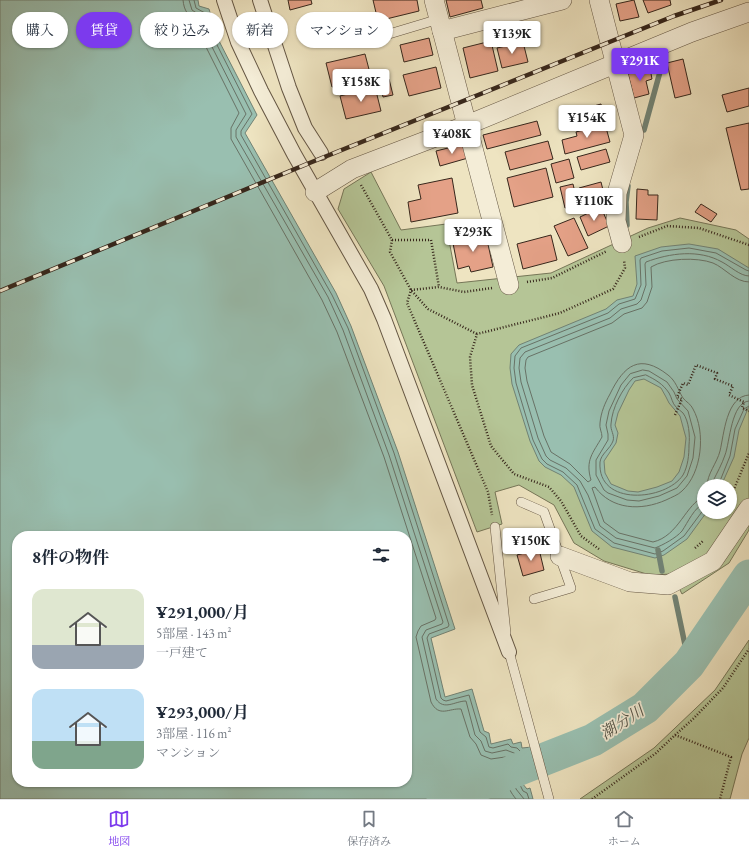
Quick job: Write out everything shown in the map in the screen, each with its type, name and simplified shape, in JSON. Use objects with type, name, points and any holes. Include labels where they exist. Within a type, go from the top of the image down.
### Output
[{"type":"street","points":[[224,0],[238,42],[261,91],[315,192],[371,289],[384,319],[509,652]]},
{"type":"street","points":[[260,0],[304,128],[321,153]]},
{"type":"street","points":[[434,0],[509,285]]},
{"type":"street","points":[[441,25],[562,0]]},
{"type":"street","points":[[599,0],[634,135],[617,193],[616,220],[622,244]]},
{"type":"street","points":[[315,192],[352,169],[467,125],[692,32],[749,12]]},
{"type":"street","points":[[560,556],[630,582],[668,585],[713,561],[748,511]]},
{"type":"lane","points":[[393,36],[441,25]]},
{"type":"lane","points":[[521,502],[544,512],[571,588],[534,599]]},
{"type":"lane","points":[[495,528],[509,652],[534,738],[549,799]]},
{"type":"path","points":[[352,169],[392,240],[390,252],[411,290],[428,309],[478,334],[560,313],[613,289],[625,268],[622,244]]},
{"type":"path","points":[[411,290],[439,286],[464,292],[552,278],[622,244],[667,226],[699,228],[749,245]]},
{"type":"path","points":[[392,240],[431,240],[439,286]]},
{"type":"path","points":[[411,290],[407,303],[488,492],[495,528]]},
{"type":"path","points":[[478,334],[470,357],[472,385],[492,446],[514,474],[549,487],[562,501],[581,536],[602,551]]},
{"type":"path","points":[[675,415],[682,399],[677,397],[683,383],[688,385],[696,365],[717,373],[715,379],[733,386],[729,395],[744,402],[742,408],[749,411]]},
{"type":"path","points":[[737,482],[749,453]]},
{"type":"path","points":[[694,549],[704,539]]},
{"type":"path","points":[[592,799],[656,753],[694,718],[723,688],[749,649]]},
{"type":"path","points":[[675,735],[731,757],[720,799]]},
{"type":"shaded area","points":[[371,172],[401,230],[446,224],[457,283],[551,273],[648,228],[680,218],[736,230],[749,239],[749,530],[729,563],[682,594],[672,574],[650,575],[604,561],[574,543],[554,505],[519,485],[495,492],[502,524],[477,532],[384,286],[338,209],[344,189]]},
{"type":"shaded area","points":[[749,640],[749,738],[742,754],[730,799],[580,799],[654,748],[715,690]]},
{"type":"water","points":[[0,0],[198,0],[199,6],[209,9],[210,12],[140,12],[140,48],[223,48],[257,115],[245,133],[336,293],[351,326],[398,452],[455,629],[431,638],[445,697],[472,689],[484,731],[489,733],[491,744],[511,739],[513,744],[521,742],[522,748],[532,747],[539,777],[522,783],[527,789],[530,788],[533,799],[0,799]]},
{"type":"water","points":[[689,244],[718,249],[749,268],[749,406],[739,430],[734,457],[724,479],[697,479],[697,519],[702,519],[687,539],[664,555],[655,558],[612,547],[592,531],[574,487],[561,475],[545,467],[539,461],[530,441],[512,384],[510,368],[511,354],[519,345],[606,309],[617,300],[633,296],[637,284],[635,256],[661,247]],"holes":[[[644,379],[661,388],[669,403],[680,416],[686,438],[684,457],[679,472],[672,481],[638,492],[628,491],[611,484],[605,473],[604,461],[616,443],[618,433],[615,425],[618,413],[635,381]]]},
{"type":"building","points":[[288,0],[311,0],[312,4],[290,10]]},
{"type":"building","points":[[373,0],[417,0],[419,11],[393,17],[393,12],[376,12]]},
{"type":"building","points":[[446,0],[481,0],[483,8],[450,17]]},
{"type":"building","points":[[634,0],[639,17],[620,21],[616,4]]},
{"type":"building","points":[[643,0],[670,0],[671,5],[648,13]]},
{"type":"building","points":[[429,38],[433,55],[404,62],[400,45]]},
{"type":"building","points":[[491,41],[498,71],[470,78],[463,48]]},
{"type":"building","points":[[523,42],[528,62],[502,68],[497,48]]},
{"type":"building","points":[[365,54],[371,77],[332,87],[326,63]]},
{"type":"building","points":[[683,59],[691,94],[675,98],[667,63]]},
{"type":"building","points":[[436,67],[441,88],[409,96],[403,75]]},
{"type":"building","points":[[650,68],[652,79],[646,81],[649,94],[634,98],[628,74]]},
{"type":"building","points":[[389,79],[393,95],[383,97],[379,81]]},
{"type":"building","points":[[375,87],[381,111],[346,119],[340,96]]},
{"type":"building","points":[[749,88],[749,106],[727,112],[722,95]]},
{"type":"building","points":[[601,104],[604,118],[572,127],[568,113]]},
{"type":"building","points":[[537,121],[541,135],[487,149],[483,135]]},
{"type":"building","points":[[749,123],[749,189],[741,190],[726,128]]},
{"type":"building","points":[[605,124],[610,142],[565,154],[562,140],[577,136],[576,132]]},
{"type":"building","points":[[548,141],[553,159],[510,170],[505,152]]},
{"type":"building","points":[[464,144],[468,158],[440,166],[436,151]]},
{"type":"building","points":[[606,149],[610,162],[581,170],[577,157]]},
{"type":"building","points":[[569,159],[574,178],[556,183],[551,164]]},
{"type":"building","points":[[546,168],[553,197],[514,207],[507,178]]},
{"type":"building","points":[[452,178],[458,213],[411,222],[408,202],[421,199],[418,185]]},
{"type":"building","points":[[601,182],[605,198],[583,203],[579,188]]},
{"type":"building","points":[[573,184],[578,205],[565,208],[560,187]]},
{"type":"building","points":[[637,189],[648,190],[648,195],[658,195],[657,220],[636,219]]},
{"type":"building","points":[[701,204],[717,214],[711,222],[695,212]]},
{"type":"building","points":[[601,207],[609,226],[588,236],[580,217]]},
{"type":"building","points":[[574,218],[588,248],[568,256],[554,226]]},
{"type":"building","points":[[486,235],[493,267],[471,272],[469,266],[458,269],[452,238],[463,236],[464,240]]},
{"type":"building","points":[[551,235],[557,260],[523,269],[517,244]]},
{"type":"building","points":[[539,549],[544,570],[523,576],[517,555]]},
{"type":"waterway","points":[[644,130],[663,61]]},
{"type":"waterway","points":[[627,225],[626,202],[628,186]]},
{"type":"waterway","points":[[658,550],[662,571]]},
{"type":"waterway","name":"潮分川","points":[[443,799],[593,740],[645,708],[689,664],[749,576]]},
{"type":"waterway","points":[[675,597],[689,664]]},
{"type":"railway","points":[[0,291],[307,164],[674,16],[721,0]]}]
